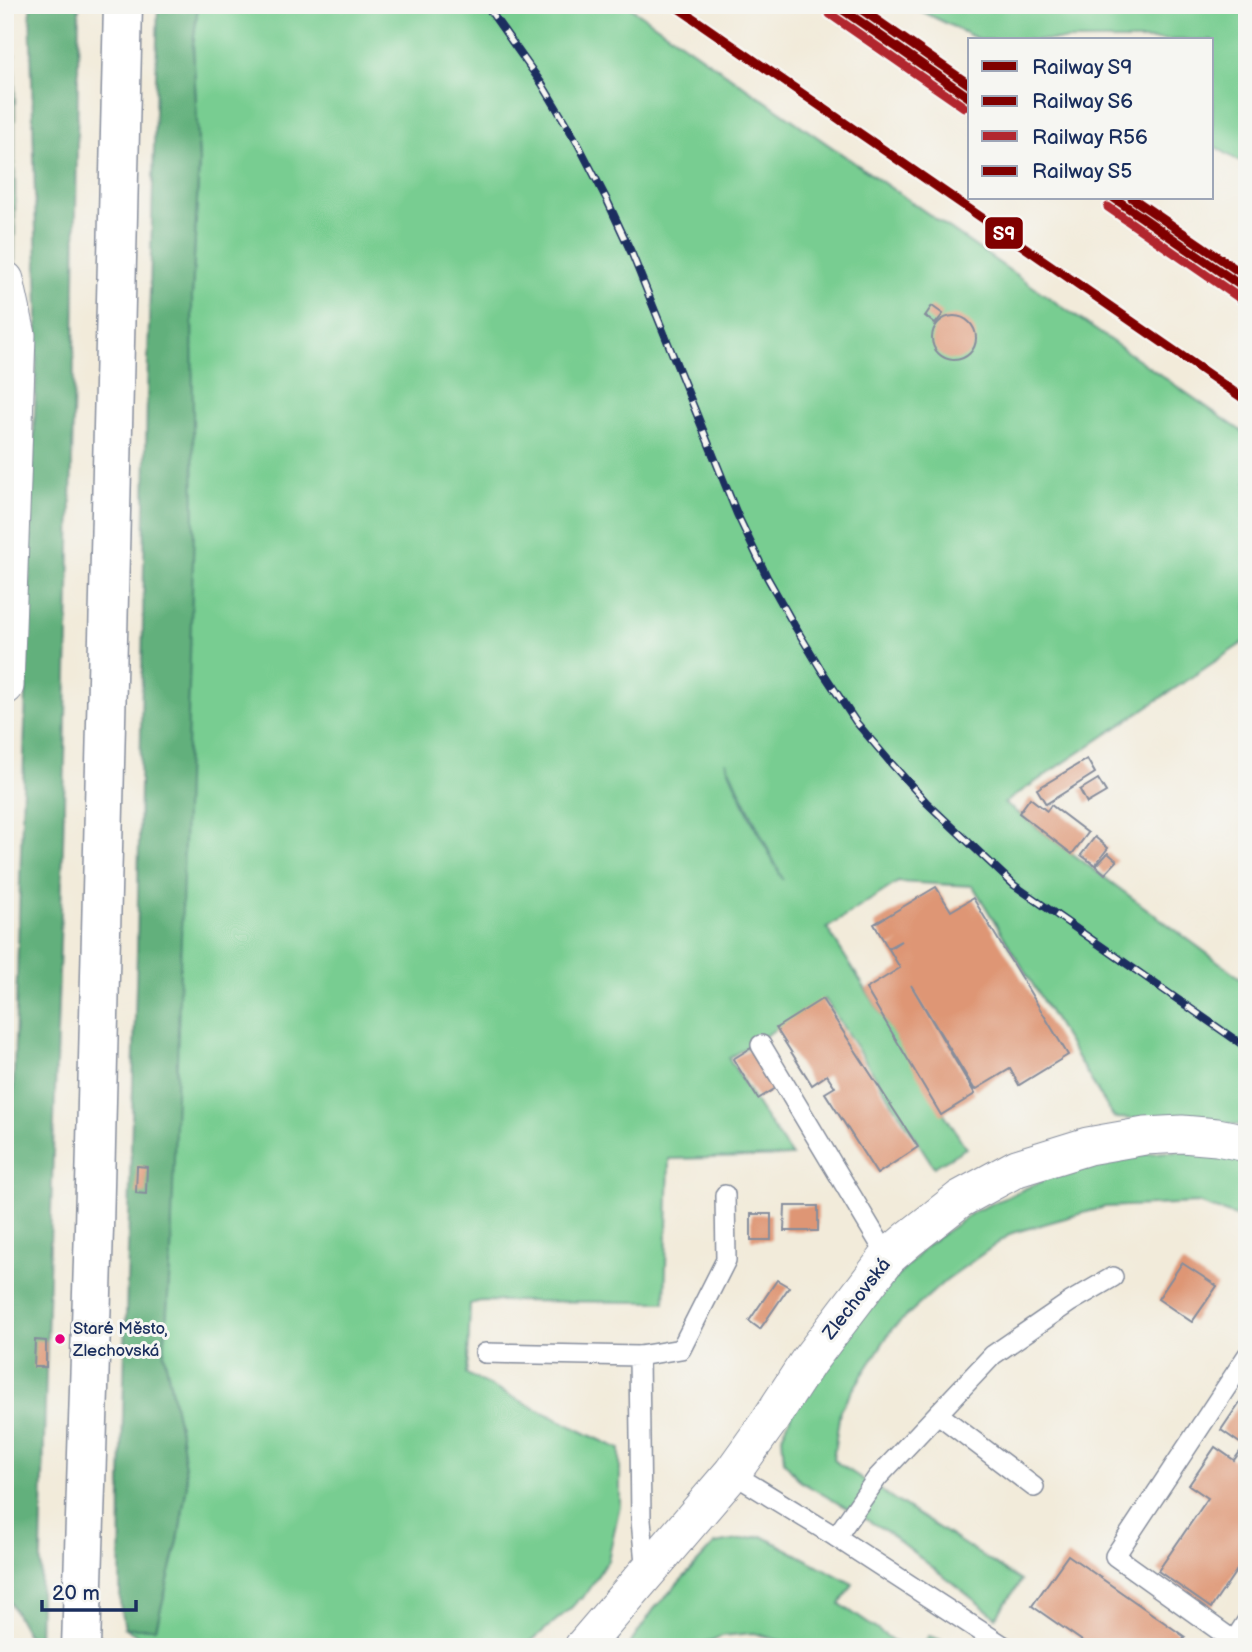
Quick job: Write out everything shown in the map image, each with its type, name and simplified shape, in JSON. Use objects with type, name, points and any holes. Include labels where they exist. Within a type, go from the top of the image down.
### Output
[{"type":"main road","points":[[81,1647],[94,1228],[123,5]]},
{"type":"street","points":[[5,280],[17,335],[5,686]]},
{"type":"street","name":"Zlechovská","points":[[583,1647],[732,1472],[808,1362],[888,1257],[960,1199],[1017,1168],[1088,1146],[1145,1136],[1182,1134],[1247,1143]]},
{"type":"lane","points":[[761,1045],[888,1257]]},
{"type":"lane","points":[[485,1353],[639,1356],[681,1349],[726,1261],[725,1195]]},
{"type":"lane","points":[[836,1537],[877,1478],[993,1355],[1070,1302],[1113,1277]]},
{"type":"lane","points":[[639,1356],[641,1520],[646,1575]]},
{"type":"lane","points":[[1247,1356],[1115,1556],[1232,1644],[1247,1621]]},
{"type":"lane","points":[[937,1414],[1034,1487]]},
{"type":"lane","points":[[732,1472],[1005,1647]]},
{"type":"green space","points":[[30,5],[79,5],[63,847],[39,1647],[34,1647],[5,1593],[5,1164],[13,1104],[38,310]]},
{"type":"green space","points":[[158,5],[198,5],[193,45],[199,162],[192,297],[194,529],[171,1252],[164,1354],[181,1438],[187,1484],[178,1541],[156,1628],[125,1628],[120,1605],[121,1481],[137,951],[147,395]]},
{"type":"green space","points":[[198,5],[627,5],[1247,435],[1247,640],[1004,803],[1247,983],[1247,1126],[1219,1122],[1114,1118],[973,886],[898,882],[827,928],[966,1148],[934,1167],[825,999],[729,1058],[792,1156],[669,1159],[665,1302],[481,1301],[470,1304],[466,1374],[620,1449],[620,1505],[608,1560],[582,1599],[524,1647],[157,1647],[125,1628],[156,1628],[178,1541],[187,1484],[181,1438],[164,1354],[171,1252],[192,297],[199,162],[193,45]],"holes":[[[725,761],[783,880],[750,817]]]},
{"type":"green space","points":[[909,5],[1236,5],[1247,14],[1247,166],[1214,146],[1214,38],[976,38]]},
{"type":"green space","points":[[5,55],[15,55],[15,272],[5,250]]},
{"type":"green space","points":[[1202,1152],[1247,1159],[1247,1220],[1198,1203],[1105,1207],[1012,1233],[946,1280],[892,1329],[840,1410],[833,1460],[1021,1581],[996,1617],[886,1531],[800,1481],[784,1461],[782,1436],[797,1402],[872,1303],[927,1245],[975,1211],[1069,1169],[1127,1156]]},
{"type":"green space","points":[[762,1536],[853,1584],[840,1604],[902,1647],[792,1647],[788,1643],[754,1633],[722,1636],[696,1647],[628,1647],[654,1609],[715,1544]]},
{"type":"green space","points":[[929,1636],[947,1642],[952,1647],[921,1647]]},
{"type":"building","points":[[932,306],[943,314],[935,324],[925,316]]},
{"type":"building","points":[[954,316],[969,323],[976,338],[969,353],[954,360],[939,353],[932,338],[939,323]]},
{"type":"building","points":[[1087,759],[1095,773],[1046,804],[1037,789]]},
{"type":"building","points":[[1098,779],[1106,792],[1087,803],[1080,790]]},
{"type":"building","points":[[1030,798],[1047,811],[1051,805],[1088,833],[1072,854],[1019,813]]},
{"type":"building","points":[[1095,837],[1108,848],[1095,865],[1081,855]]},
{"type":"building","points":[[1108,853],[1117,861],[1105,874],[1096,866]]},
{"type":"building","points":[[936,887],[951,911],[973,898],[1068,1055],[1019,1085],[1010,1069],[975,1090],[911,985],[975,1094],[941,1115],[866,989],[900,968],[889,949],[901,941],[888,948],[874,924]]},
{"type":"building","points":[[822,999],[918,1147],[877,1174],[825,1093],[835,1087],[827,1075],[812,1085],[776,1028]]},
{"type":"building","points":[[751,1048],[776,1088],[758,1099],[733,1059]]},
{"type":"building","points":[[137,1166],[147,1167],[146,1194],[136,1193]]},
{"type":"building","points":[[785,1206],[818,1206],[818,1231],[784,1231]]},
{"type":"building","points":[[751,1214],[771,1214],[771,1240],[751,1240]]},
{"type":"building","points":[[1182,1263],[1217,1286],[1192,1322],[1158,1299]]},
{"type":"building","points":[[777,1280],[789,1287],[760,1329],[749,1321]]},
{"type":"building","points":[[35,1340],[46,1341],[46,1367],[34,1367]]},
{"type":"building","points":[[1242,1399],[1247,1403],[1247,1555],[1211,1608],[1158,1571],[1208,1498],[1189,1485],[1215,1447],[1234,1460],[1244,1446],[1221,1430]]},
{"type":"building","points":[[1068,1555],[1185,1637],[1178,1647],[1091,1647],[1032,1606]]},
{"type":"railway","points":[[486,5],[542,84],[607,200],[632,254],[737,514],[767,577],[822,671],[856,722],[927,803],[1014,885],[1247,1048]]},
{"type":"rail line","name":"S9","points":[[674,5],[1247,401]]},
{"type":"rail line","name":"S6","points":[[836,5],[968,97]]},
{"type":"rail line","name":"S5","points":[[855,5],[968,84]]},
{"type":"rail line","name":"R56","points":[[830,14],[964,107]]},
{"type":"rail line","name":"S6","points":[[1117,200],[1247,290]]},
{"type":"rail line","name":"S5","points":[[1135,200],[1247,277]]},
{"type":"rail line","name":"R56","points":[[1108,207],[1241,299]]},
{"type":"place","name":"Staré Město, Zlechovská","points":[[60,1339]]}]
